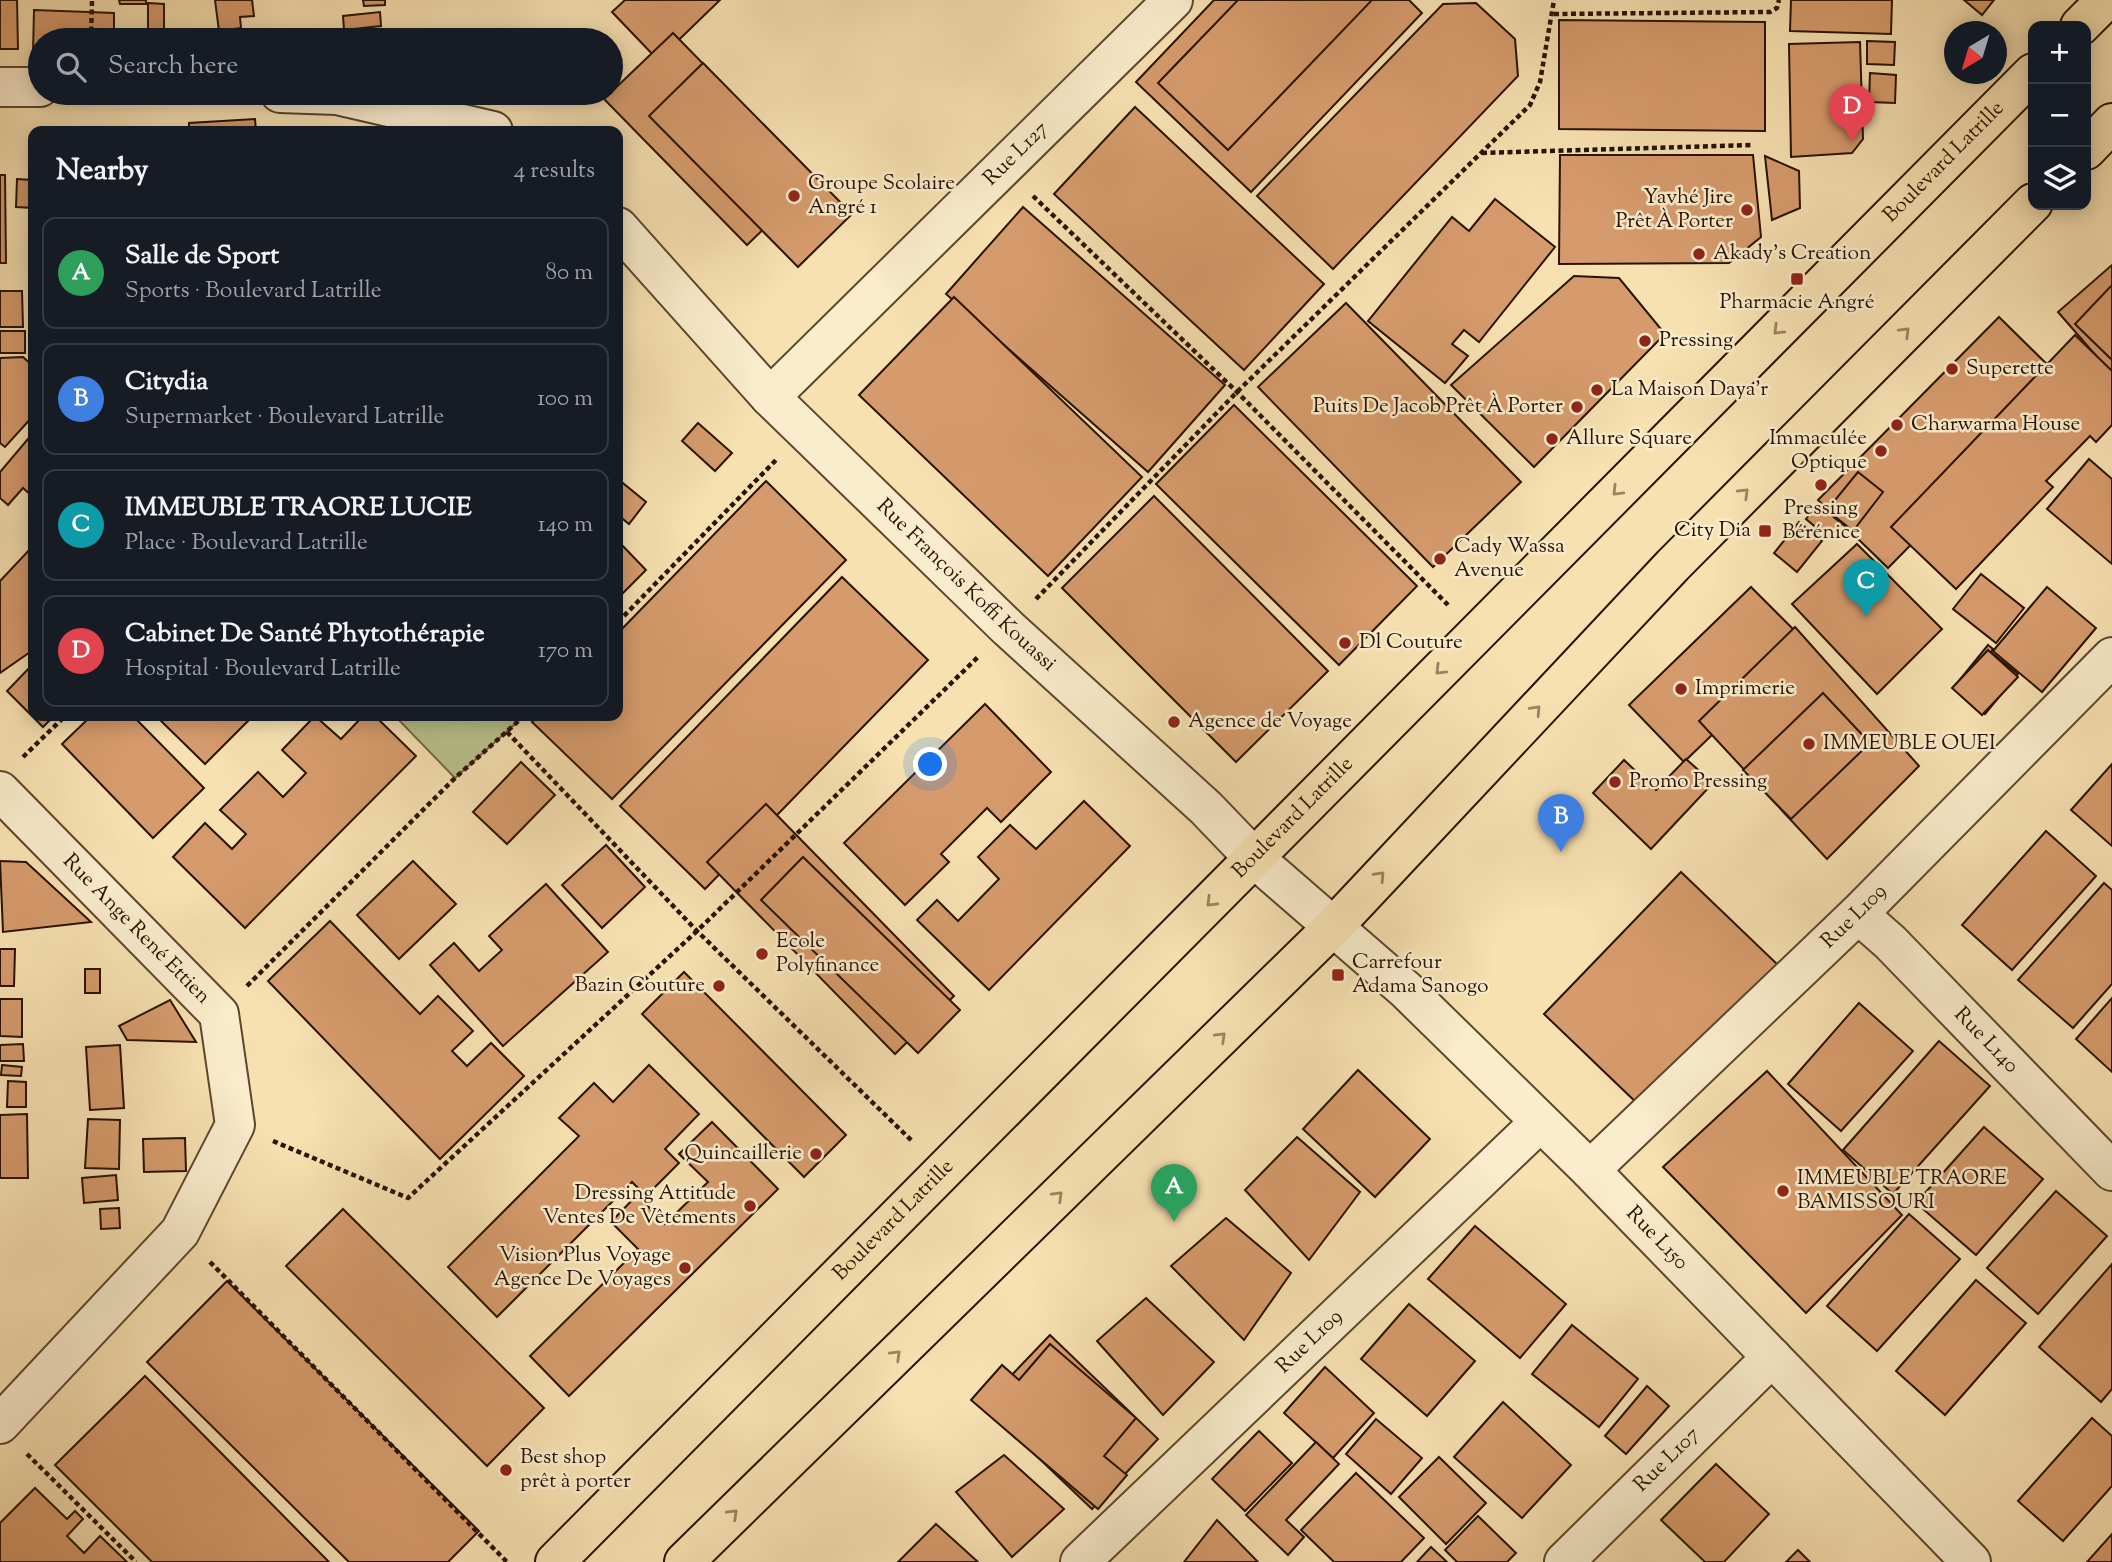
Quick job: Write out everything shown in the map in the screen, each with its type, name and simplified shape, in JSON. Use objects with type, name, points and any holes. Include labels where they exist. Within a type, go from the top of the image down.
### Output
[{"type":"main road","points":[[2085,21],[2106,0]]},
{"type":"main road","name":"Boulevard Latrille","points":[[555,1562],[2028,79]]},
{"type":"main road","points":[[2089,147],[2112,123]]},
{"type":"main road","points":[[684,1562],[1334,926],[1673,565],[2028,207]]},
{"type":"street","name":"Rue L127","points":[[770,397],[1172,0]]},
{"type":"street","points":[[0,87],[28,87]]},
{"type":"street","points":[[380,105],[471,126]]},
{"type":"street","name":"Rue François Koffi Kouassi","points":[[623,233],[770,397],[1008,628],[1206,808],[1254,859],[1334,926]]},
{"type":"street","name":"Rue L109","points":[[1590,1170],[1858,914],[2112,657]]},
{"type":"street","name":"Rue Ange René Ettien","points":[[9,776],[219,1014],[235,1125]]},
{"type":"street","name":"Rue L140","points":[[1858,914],[1890,942],[2112,1171]]},
{"type":"street","name":"Rue L150","points":[[1334,926],[1406,990],[1590,1170],[1971,1562]]},
{"type":"street","name":"Rue L109","points":[[1080,1562],[1539,1123]]},
{"type":"street","points":[[10,1435],[180,1232],[235,1125]]},
{"type":"street","name":"Rue L107","points":[[1564,1562],[1772,1357]]},
{"type":"path","points":[[91,28],[92,0]]},
{"type":"path","points":[[235,1125],[408,1198],[697,932],[1008,628],[1237,392],[1535,100],[1553,15],[1553,0]]},
{"type":"path","points":[[1553,15],[1770,12],[1777,8],[1779,0]]},
{"type":"path","points":[[1482,153],[1753,145]]},
{"type":"path","points":[[1003,167],[1237,392],[1476,633]]},
{"type":"path","points":[[623,617],[805,430]]},
{"type":"path","points":[[9,776],[60,721]]},
{"type":"path","points":[[219,1014],[455,778],[519,721]]},
{"type":"path","points":[[507,732],[697,932],[944,1173]]},
{"type":"path","points":[[180,1232],[507,1562]]},
{"type":"path","points":[[10,1435],[135,1562]]},
{"type":"green space","points":[[400,721],[518,721],[455,778]]},
{"type":"building","points":[[0,0],[17,0],[18,49],[0,49]]},
{"type":"building","points":[[119,0],[146,0],[146,4],[120,4]]},
{"type":"building","points":[[215,0],[252,0],[254,16],[240,17],[241,28],[219,28]]},
{"type":"building","points":[[363,0],[385,0],[385,5],[364,6]]},
{"type":"building","points":[[625,0],[720,0],[658,60],[612,12]]},
{"type":"building","points":[[1214,0],[1409,0],[1422,13],[1251,192],[1136,82]]},
{"type":"building","points":[[1238,0],[1372,0],[1228,150],[1158,83]]},
{"type":"building","points":[[1791,0],[1892,0],[1891,34],[1790,31]]},
{"type":"building","points":[[1964,0],[1994,0],[1982,15]]},
{"type":"building","points":[[148,3],[164,4],[164,28],[148,28]]},
{"type":"building","points":[[1476,3],[1515,39],[1518,76],[1333,269],[1257,196],[1443,4]]},
{"type":"building","points":[[34,10],[114,13],[114,28],[34,28]]},
{"type":"building","points":[[380,12],[381,26],[344,28],[343,16]]},
{"type":"building","points":[[1559,20],[1765,22],[1765,131],[1559,129]]},
{"type":"building","points":[[673,33],[816,179],[747,245],[610,105],[623,105],[623,81]]},
{"type":"building","points":[[1867,41],[1895,42],[1894,65],[1867,64]]},
{"type":"building","points":[[1860,42],[1863,139],[1852,153],[1791,157],[1789,44]]},
{"type":"building","points":[[703,63],[852,214],[798,267],[649,116]]},
{"type":"building","points":[[1870,73],[1896,75],[1895,103],[1869,102]]},
{"type":"building","points":[[1135,107],[1324,284],[1244,370],[1054,194]]},
{"type":"building","points":[[255,119],[256,126],[189,126],[189,123]]},
{"type":"building","points":[[1560,155],[1753,155],[1761,237],[1729,263],[1559,264]]},
{"type":"building","points":[[1765,156],[1799,171],[1800,208],[1772,220]]},
{"type":"building","points":[[0,175],[5,175],[6,263],[0,263]]},
{"type":"building","points":[[17,179],[28,180],[28,208],[16,207]]},
{"type":"building","points":[[1495,199],[1555,247],[1479,342],[1464,330],[1452,344],[1468,356],[1445,383],[1368,321],[1452,217],[1469,231]]},
{"type":"building","points":[[1023,207],[1225,385],[1148,472],[946,294]]},
{"type":"building","points":[[2112,265],[2112,374],[2058,312]]},
{"type":"building","points":[[1574,276],[1619,278],[1665,334],[1534,467],[1451,385]]},
{"type":"building","points":[[2112,285],[2112,360],[2075,324]]},
{"type":"building","points":[[0,291],[22,291],[23,327],[0,327]]},
{"type":"building","points":[[954,297],[1142,477],[1048,576],[859,395]]},
{"type":"building","points":[[1346,303],[1521,482],[1433,567],[1258,387]]},
{"type":"building","points":[[1999,317],[2068,385],[1888,568],[1818,500]]},
{"type":"building","points":[[0,331],[25,331],[25,353],[0,353]]},
{"type":"building","points":[[2075,335],[2112,371],[2112,425],[2096,442],[2090,436],[2046,481],[2053,487],[1956,589],[1891,527]]},
{"type":"building","points":[[23,357],[28,362],[28,422],[5,447],[0,443],[0,358]]},
{"type":"building","points":[[1234,405],[1417,586],[1339,665],[1156,484]]},
{"type":"building","points":[[698,423],[732,453],[715,471],[682,441]]},
{"type":"building","points":[[28,439],[28,492],[23,488],[8,505],[0,498],[0,472]]},
{"type":"building","points":[[2089,459],[2112,479],[2112,564],[2047,509]]},
{"type":"building","points":[[1858,472],[1883,492],[1853,531],[1827,510]]},
{"type":"building","points":[[766,481],[846,560],[612,799],[532,722],[623,721],[623,628]]},
{"type":"building","points":[[623,483],[646,502],[629,524],[623,519]]},
{"type":"building","points":[[1154,496],[1328,671],[1236,762],[1062,588]]},
{"type":"building","points":[[1818,504],[1842,524],[1830,539],[1806,519]]},
{"type":"building","points":[[1799,522],[1822,541],[1797,572],[1774,553]]},
{"type":"building","points":[[1857,544],[1942,629],[1877,694],[1792,604]]},
{"type":"building","points":[[623,546],[646,570],[623,593]]},
{"type":"building","points":[[28,551],[28,653],[0,673],[0,581]]},
{"type":"building","points":[[1981,574],[2024,608],[1996,643],[1953,609]]},
{"type":"building","points":[[842,577],[928,660],[705,889],[620,806]]},
{"type":"building","points":[[1751,587],[1807,643],[1684,762],[1629,705]]},
{"type":"building","points":[[2047,587],[2096,628],[2042,692],[1993,651]]},
{"type":"building","name":"IMMEUBLE OUEI","points":[[1795,627],[1919,766],[1827,859],[1699,721]]},
{"type":"building","points":[[1988,645],[1993,649],[1991,652],[2018,674],[1985,714],[1953,688]]},
{"type":"building","points":[[1988,650],[2018,677],[1982,715],[1952,688]]},
{"type":"building","points":[[28,669],[28,712],[7,691]]},
{"type":"building","points":[[1823,693],[1870,743],[1791,819],[1743,770]]},
{"type":"building","points":[[985,704],[1051,772],[1001,822],[987,808],[941,854],[949,862],[905,905],[844,843]]},
{"type":"building","points":[[37,721],[49,721],[43,727]]},
{"type":"building","points":[[86,721],[138,721],[204,788],[153,838],[62,744]]},
{"type":"building","points":[[161,721],[248,721],[205,764]]},
{"type":"building","points":[[310,721],[321,721],[341,739],[358,721],[380,721],[416,756],[245,928],[173,857],[205,823],[232,849],[246,834],[220,810],[258,772],[283,797],[306,773],[282,750]]},
{"type":"building","points":[[1686,759],[1713,783],[1651,849],[1593,793],[1624,760],[1656,790]]},
{"type":"building","points":[[521,762],[555,795],[507,844],[473,812]]},
{"type":"building","points":[[2112,764],[2112,846],[2071,810]]},
{"type":"building","points":[[1084,801],[1130,846],[989,990],[917,920],[937,900],[958,921],[999,879],[978,857],[1010,825],[1036,849]]},
{"type":"building","points":[[766,804],[954,996],[895,1054],[707,862]]},
{"type":"building","points":[[2046,831],[2096,876],[2012,970],[1962,925]]},
{"type":"building","points":[[606,845],[645,887],[602,928],[562,885]]},
{"type":"building","points":[[803,857],[960,1010],[918,1053],[761,900]]},
{"type":"building","points":[[0,861],[26,862],[91,922],[3,932]]},
{"type":"building","points":[[413,861],[456,904],[399,959],[357,915]]},
{"type":"building","points":[[1681,872],[1778,965],[1641,1107],[1544,1014]]},
{"type":"building","points":[[2104,883],[2112,890],[2112,984],[2073,1028],[2018,980]]},
{"type":"building","points":[[546,884],[608,952],[503,1046],[430,965],[454,943],[479,971],[502,950],[489,936]]},
{"type":"building","points":[[330,921],[420,1014],[438,996],[473,1031],[452,1051],[467,1066],[491,1043],[524,1076],[440,1159],[268,981]]},
{"type":"building","points":[[0,949],[15,949],[14,986],[0,986]]},
{"type":"building","points":[[85,969],[100,969],[100,993],[85,993]]},
{"type":"building","points":[[684,972],[846,1135],[804,1177],[642,1014]]},
{"type":"building","points":[[2112,998],[2112,1072],[2076,1039]]},
{"type":"building","points":[[0,999],[22,999],[22,1037],[0,1036]]},
{"type":"building","points":[[170,1000],[196,1042],[127,1040],[119,1026]]},
{"type":"building","points":[[1859,1003],[1913,1051],[1841,1131],[1788,1084]]},
{"type":"building","points":[[1939,1041],[1990,1086],[1893,1194],[1843,1150]]},
{"type":"building","points":[[23,1044],[24,1061],[0,1061],[0,1045]]},
{"type":"building","points":[[120,1045],[124,1108],[90,1110],[86,1047]]},
{"type":"building","points":[[2,1065],[22,1067],[21,1076],[1,1075]]},
{"type":"building","points":[[649,1065],[699,1114],[665,1149],[679,1163],[646,1196],[632,1182],[497,1317],[448,1267],[579,1136],[559,1118],[594,1083],[613,1102]]},
{"type":"building","points":[[1358,1070],[1430,1139],[1375,1197],[1303,1129]]},
{"type":"building","name":"IMMEUBLE TRAORE BAMISSOURI","points":[[1767,1071],[1902,1215],[1806,1313],[1663,1167]]},
{"type":"building","points":[[8,1081],[26,1082],[26,1107],[7,1107]]},
{"type":"building","points":[[27,1114],[28,1178],[0,1178],[0,1115]]},
{"type":"building","points":[[88,1119],[120,1120],[119,1169],[85,1168]]},
{"type":"building","points":[[712,1122],[778,1189],[569,1396],[530,1356],[638,1249],[611,1222],[637,1195],[665,1224],[708,1182],[679,1154]]},
{"type":"building","points":[[1984,1127],[2043,1179],[1976,1255],[1916,1203]]},
{"type":"building","points":[[1297,1137],[1360,1192],[1309,1260],[1245,1190]]},
{"type":"building","points":[[185,1138],[186,1171],[144,1172],[143,1139]]},
{"type":"building","points":[[116,1175],[118,1200],[84,1203],[82,1178]]},
{"type":"building","points":[[2056,1191],[2107,1236],[2038,1314],[1987,1268]]},
{"type":"building","points":[[119,1208],[120,1228],[101,1229],[100,1209]]},
{"type":"building","points":[[343,1209],[544,1408],[487,1466],[286,1266]]},
{"type":"building","points":[[1909,1214],[1960,1259],[1877,1351],[1827,1306]]},
{"type":"building","points":[[1226,1218],[1291,1273],[1244,1340],[1171,1266]]},
{"type":"building","points":[[1475,1226],[1566,1304],[1520,1358],[1428,1279]]},
{"type":"building","points":[[2112,1264],[2112,1389],[2101,1402],[2039,1347]]},
{"type":"building","points":[[1976,1280],[2026,1323],[1945,1415],[1896,1371]]},
{"type":"building","points":[[227,1281],[479,1531],[448,1562],[349,1562],[147,1362]]},
{"type":"building","points":[[1146,1298],[1214,1362],[1163,1415],[1097,1341]]},
{"type":"building","points":[[1409,1304],[1475,1361],[1427,1416],[1361,1359]]},
{"type":"building","points":[[1572,1325],[1638,1379],[1599,1427],[1532,1374]]},
{"type":"building","points":[[1050,1335],[1158,1439],[1092,1509],[983,1405]]},
{"type":"building","points":[[1050,1344],[1136,1418],[1104,1456],[1127,1475],[1098,1509],[971,1400],[1002,1365],[1019,1380]]},
{"type":"building","points":[[1325,1367],[1374,1413],[1333,1458],[1284,1413]]},
{"type":"building","points":[[145,1376],[329,1562],[152,1562],[55,1465]]},
{"type":"building","points":[[1647,1386],[1669,1406],[1626,1454],[1605,1436]]},
{"type":"building","points":[[1503,1402],[1571,1465],[1522,1518],[1454,1457]]},
{"type":"building","points":[[2092,1418],[2112,1436],[2112,1486],[2063,1541],[2018,1501]]},
{"type":"building","points":[[1376,1419],[1422,1458],[1391,1494],[1346,1454]]},
{"type":"building","points":[[1259,1431],[1292,1463],[1245,1511],[1212,1479]]},
{"type":"building","points":[[1316,1442],[1339,1464],[1286,1520],[1304,1537],[1288,1555],[1246,1515]]},
{"type":"building","points":[[1004,1455],[1064,1509],[1012,1557],[956,1492]]},
{"type":"building","points":[[1439,1457],[1486,1503],[1446,1544],[1399,1497]]},
{"type":"building","points":[[1716,1464],[1769,1514],[1724,1562],[1705,1562],[1661,1520]]},
{"type":"building","points":[[1356,1473],[1424,1538],[1401,1562],[1334,1562],[1301,1530]]},
{"type":"building","points":[[35,1488],[67,1519],[75,1511],[83,1519],[67,1536],[84,1553],[100,1536],[127,1562],[0,1562],[0,1523]]},
{"type":"building","points":[[1478,1516],[1516,1553],[1507,1562],[1457,1562],[1445,1550]]},
{"type":"building","points":[[1217,1520],[1258,1562],[1184,1562]]},
{"type":"building","points":[[936,1524],[978,1562],[898,1562]]},
{"type":"building","points":[[2112,1534],[2112,1562],[2087,1562]]},
{"type":"building","points":[[1431,1547],[1447,1562],[1417,1562]]},
{"type":"building","points":[[1798,1550],[1810,1562],[1786,1562]]},
{"type":"place","name":"Cabinet De Santé Phytothérapie","points":[[1852,142]]},
{"type":"place","name":"Groupe Scolaire Angré 1","points":[[794,196]]},
{"type":"place","name":"Yavhé Jire Prêt À Porter","points":[[1747,210]]},
{"type":"place","name":"Akady's Creation","points":[[1699,254]]},
{"type":"place","name":"Pharmacie Angré","points":[[1797,279]]},
{"type":"place","name":"Pressing","points":[[1645,341]]},
{"type":"place","name":"Superette","points":[[1952,369]]},
{"type":"place","name":"La Maison Daya'r","points":[[1597,390]]},
{"type":"place","name":"Puits De Jacob Prêt À Porter","points":[[1577,407]]},
{"type":"place","name":"Charwarma House","points":[[1897,425]]},
{"type":"place","name":"Allure Square","points":[[1552,439]]},
{"type":"place","name":"Immaculée Optique","points":[[1881,451]]},
{"type":"place","name":"Pressing Bérénice","points":[[1821,485]]},
{"type":"place","name":"City Dia","points":[[1765,531]]},
{"type":"place","name":"Cady Wassa Avenue","points":[[1440,559]]},
{"type":"place","name":"IMMEUBLE TRAORE LUCIE","points":[[1866,617]]},
{"type":"place","name":"Dl Couture","points":[[1345,643]]},
{"type":"place","name":"Imprimerie","points":[[1681,689]]},
{"type":"place","name":"Agence de Voyage","points":[[1174,722]]},
{"type":"place","name":"IMMEUBLE OUEI","points":[[1809,744]]},
{"type":"place","name":"Promo Pressing","points":[[1615,782]]},
{"type":"place","name":"Citydia","points":[[1561,852]]},
{"type":"place","name":"Ecole Polyfinance","points":[[762,954]]},
{"type":"place","name":"Carrefour Adama Sanogo","points":[[1338,975]]},
{"type":"place","name":"Bazin Couture","points":[[719,986]]},
{"type":"place","name":"Quincaillerie","points":[[816,1154]]},
{"type":"place","name":"IMMEUBLE TRAORE BAMISSOURI","points":[[1783,1191]]},
{"type":"place","name":"Dressing Attitude Ventes De Vêtements","points":[[750,1206]]},
{"type":"place","name":"Salle de Sport","points":[[1174,1222]]},
{"type":"place","name":"Vision Plus Voyage Agence De Voyages","points":[[685,1268]]},
{"type":"place","name":"Best shop prêt à porter","points":[[506,1470]]}]
